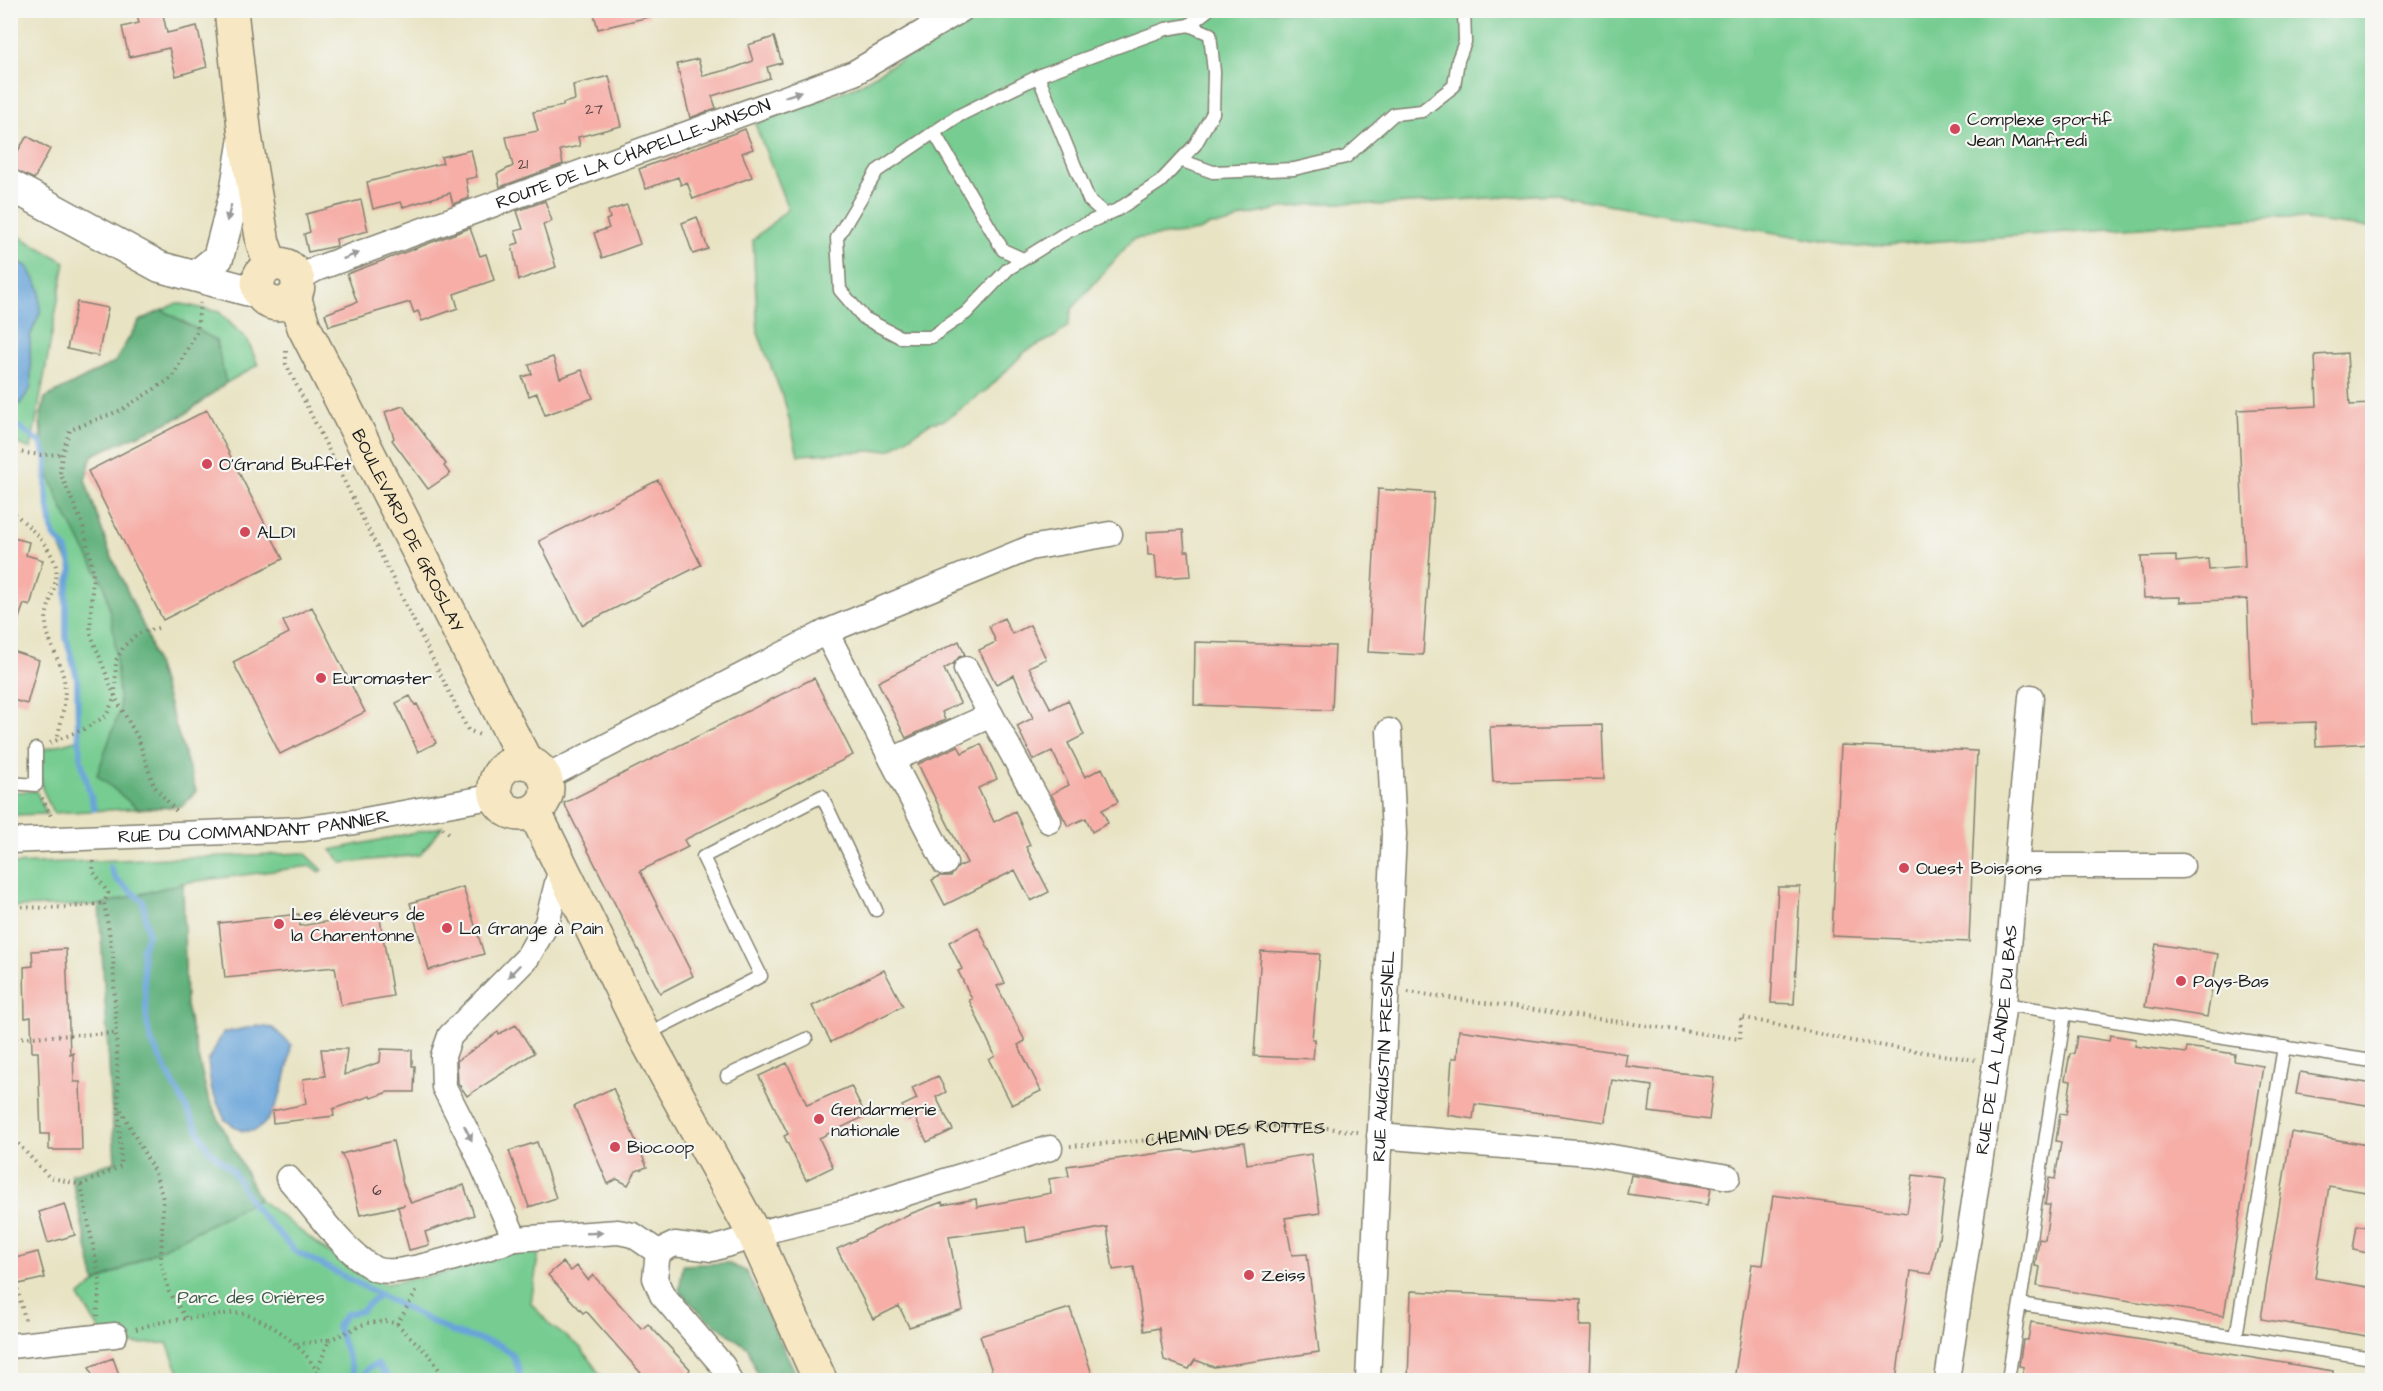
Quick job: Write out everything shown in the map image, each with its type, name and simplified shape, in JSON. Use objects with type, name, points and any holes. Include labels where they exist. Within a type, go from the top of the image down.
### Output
[{"type":"main road","name":"BOULEVARD DE GROSLAY","points":[[231,10],[245,135],[262,243],[280,288],[304,327],[518,776]]},
{"type":"main road","name":"BOULEVARD DE GROSLAY","points":[[280,288],[287,339],[490,740],[518,776]]},
{"type":"main road","points":[[518,776],[502,806],[513,813],[527,814],[534,811],[644,1035],[689,1117],[819,1378]]},
{"type":"street","name":"ROUTE DE LA CHAPELLE-JANSON","points":[[280,288],[338,261],[854,73],[961,10]]},
{"type":"street","name":"BOULEVARD DE GROSLAY","points":[[199,287],[218,258],[235,193],[245,135]]},
{"type":"street","points":[[10,185],[199,287],[280,288]]},
{"type":"street","name":"RUE DU COMMANDANT PANNIER","points":[[10,841],[302,829],[354,822],[518,776],[826,632],[1030,548],[1110,534]]},
{"type":"street","points":[[826,632],[945,862]]},
{"type":"street","points":[[966,669],[1048,821]]},
{"type":"street","name":"RUE DE LA LANDE DU BAS","points":[[1947,1380],[2004,1004],[2031,697]]},
{"type":"street","points":[[892,760],[991,715]]},
{"type":"street","name":"RUE AUGUSTIN FRESNEL","points":[[1368,1380],[1394,834],[1389,731]]},
{"type":"street","points":[[2016,866],[2182,866]]},
{"type":"street","points":[[514,1239],[473,1144],[444,1087],[443,1056],[450,1036],[527,958],[547,923],[561,867]]},
{"type":"street","points":[[1379,1136],[1589,1153],[1728,1177]]},
{"type":"street","points":[[658,1252],[675,1244],[712,1249],[747,1237],[853,1210],[1050,1148]]},
{"type":"street","points":[[288,1178],[351,1251],[375,1269],[393,1271],[430,1264],[514,1239],[618,1232],[633,1235],[658,1252]]},
{"type":"street","points":[[658,1252],[656,1278],[662,1295],[723,1366],[729,1380]]},
{"type":"street","points":[[20,1345],[105,1336]]},
{"type":"lane","points":[[1190,25],[1210,34],[1214,72],[1213,113],[1195,145],[1160,182],[1106,215],[1067,232],[1008,268],[966,313],[930,338],[900,338],[864,318],[840,290],[837,238],[877,171],[958,116],[1038,76],[1166,29],[1190,25],[1208,10]]},
{"type":"lane","points":[[1180,160],[1213,172],[1294,169],[1346,157],[1394,114],[1422,111],[1454,86],[1458,60],[1465,42],[1464,10]]},
{"type":"lane","points":[[1038,76],[1089,200],[1106,215]]},
{"type":"lane","points":[[934,132],[1003,250],[1023,259]]},
{"type":"lane","points":[[10,783],[36,785],[36,749]]},
{"type":"lane","points":[[644,1035],[761,976],[703,857],[822,796],[876,910]]},
{"type":"lane","points":[[2004,1004],[2373,1061]]},
{"type":"lane","points":[[2008,1380],[2065,1013]]},
{"type":"lane","points":[[727,1076],[806,1039]]},
{"type":"lane","points":[[2236,1337],[2284,1047]]},
{"type":"lane","points":[[2020,1304],[2373,1358]]},
{"type":"path","points":[[177,812],[154,786],[138,738],[115,697],[90,632],[93,571],[83,525],[60,473],[62,454],[70,430],[121,410],[172,378],[197,331],[199,287]]},
{"type":"path","points":[[287,339],[286,364],[468,730],[490,740]]},
{"type":"path","points":[[10,451],[41,455],[62,454]]},
{"type":"path","points":[[10,510],[47,549],[56,565],[54,588],[48,603],[46,623],[64,680],[64,705],[57,740]]},
{"type":"path","points":[[67,735],[86,728],[106,716],[115,697],[116,660],[124,645],[139,633],[158,628]]},
{"type":"path","points":[[36,785],[52,818]]},
{"type":"path","points":[[165,813],[189,812]]},
{"type":"path","points":[[42,819],[62,818]]},
{"type":"path","points":[[10,1135],[49,1176],[81,1185],[121,1166],[113,954],[104,903],[108,893],[93,871],[94,857]]},
{"type":"path","points":[[10,906],[80,907],[104,903]]},
{"type":"path","points":[[1386,989],[1740,1039],[1742,1017],[1852,1041],[1995,1063]]},
{"type":"path","points":[[10,1038],[117,1033]]},
{"type":"path","points":[[120,1108],[156,1175],[163,1199],[161,1262],[170,1292],[186,1318]]},
{"type":"path","name":"CHEMIN DES ROTTES","points":[[1050,1148],[1140,1141],[1260,1126],[1327,1128],[1379,1136]]},
{"type":"path","points":[[81,1185],[100,1281],[105,1336],[160,1321],[240,1313],[270,1325],[296,1344],[317,1371],[320,1380]]},
{"type":"path","points":[[10,1260],[20,1345]]},
{"type":"path","points":[[397,1324],[416,1292]]},
{"type":"path","points":[[296,1344],[329,1340],[367,1323],[387,1321],[397,1324],[430,1356],[446,1380]]},
{"type":"path","points":[[317,1371],[329,1340]]},
{"type":"green space","points":[[980,11],[2372,11],[2372,228],[2282,217],[1857,247],[1549,194],[1379,205],[1324,203],[1283,208],[1243,217],[1227,224],[1210,225],[1199,231],[1133,239],[1072,309],[1068,326],[1056,336],[1026,351],[988,389],[945,420],[930,423],[890,450],[798,455],[785,403],[758,333],[753,240],[788,209],[755,124],[857,86]]},
{"type":"green space","points":[[10,231],[65,262],[31,449],[11,441]]},
{"type":"green space","points":[[177,303],[219,312],[248,341],[258,365],[226,383],[184,415],[92,455],[85,480],[109,551],[146,632],[196,791],[182,806],[53,813],[42,788],[38,751],[79,739],[77,678],[66,637],[65,619],[66,593],[72,569],[53,534],[46,491],[47,459],[41,443],[40,419],[45,398],[115,362],[139,321]]},
{"type":"green space","points":[[162,310],[216,340],[226,383],[184,415],[92,455],[85,480],[109,551],[146,632],[196,791],[182,806],[138,809],[97,775],[120,709],[114,633],[105,587],[63,510],[50,478],[40,419],[45,398],[115,362],[139,321]]},
{"type":"green space","points":[[36,791],[47,814],[11,815],[11,792]]},
{"type":"green space","points":[[442,827],[420,855],[342,863],[331,850]]},
{"type":"green space","points":[[305,853],[323,870],[319,872],[311,866],[183,883],[99,905],[11,907],[10,864]]},
{"type":"green space","points":[[183,883],[186,1006],[208,1098],[259,1199],[95,1283],[71,1174],[115,1162],[99,905]]},
{"type":"green space","name":"Parc des Orières","points":[[259,1199],[328,1252],[385,1284],[441,1274],[540,1244],[531,1303],[550,1325],[580,1347],[604,1380],[182,1380],[167,1343],[109,1345],[79,1297],[95,1283]]},
{"type":"green space","points":[[727,1263],[746,1271],[799,1380],[759,1380],[748,1348],[705,1317],[679,1291],[683,1265]]},
{"type":"water","points":[[11,257],[28,267],[40,289],[40,313],[30,336],[31,388],[19,405],[11,408]]},
{"type":"water","points":[[256,1026],[273,1028],[291,1045],[290,1054],[277,1104],[271,1115],[256,1130],[242,1131],[225,1120],[211,1088],[208,1061],[223,1033]]},
{"type":"building","points":[[136,10],[162,10],[167,33],[197,26],[207,67],[176,76],[169,48],[129,57],[122,27],[139,23]]},
{"type":"building","points":[[593,10],[649,10],[649,17],[598,29]]},
{"type":"building","points":[[774,37],[782,63],[767,67],[770,78],[712,96],[716,108],[690,118],[677,64],[698,59],[703,76],[734,68],[753,61],[748,45]]},
{"type":"building","points":[[609,76],[621,126],[578,137],[580,146],[560,150],[563,164],[500,187],[497,174],[513,166],[506,137],[538,131],[533,112],[563,106],[563,103],[575,100],[573,85]]},
{"type":"building","points":[[745,129],[753,149],[742,153],[752,177],[693,199],[687,182],[681,185],[678,177],[646,189],[639,169]]},
{"type":"building","points":[[27,136],[50,149],[34,179],[10,168],[10,164]]},
{"type":"building","points":[[471,150],[477,177],[466,179],[469,198],[453,204],[450,193],[403,207],[401,202],[373,209],[367,182],[443,163],[441,157]]},
{"type":"building","points":[[361,200],[368,231],[336,239],[337,246],[308,252],[304,234],[310,232],[306,214]]},
{"type":"building","points":[[545,201],[552,221],[543,225],[556,267],[519,280],[512,245],[519,243],[515,231],[523,229],[517,211]]},
{"type":"building","points":[[627,205],[640,244],[602,258],[594,233],[609,228],[606,220],[610,218],[608,211]]},
{"type":"building","points":[[697,217],[708,249],[693,254],[682,223]]},
{"type":"building","points":[[470,228],[480,256],[486,254],[494,280],[454,294],[458,308],[422,321],[418,311],[414,313],[410,302],[329,326],[325,314],[357,302],[347,274]]},
{"type":"building","points":[[77,302],[108,308],[98,356],[67,349]]},
{"type":"building","points":[[2347,353],[2350,405],[2373,404],[2373,743],[2316,746],[2315,722],[2252,724],[2247,599],[2180,602],[2180,597],[2144,598],[2141,557],[2176,556],[2176,562],[2208,559],[2209,570],[2245,567],[2238,410],[2317,406],[2315,355]]},
{"type":"building","points":[[553,357],[560,378],[582,370],[593,398],[545,415],[537,393],[529,396],[522,377],[532,374],[529,365]]},
{"type":"building","points":[[403,406],[446,464],[444,466],[450,474],[428,489],[392,440],[394,438],[385,412]]},
{"type":"building","points":[[207,410],[283,559],[163,620],[88,471]]},
{"type":"building","points":[[658,480],[701,565],[582,625],[539,541]]},
{"type":"building","points":[[1378,489],[1434,493],[1423,655],[1368,652]]},
{"type":"building","points":[[1183,530],[1185,551],[1189,551],[1191,576],[1157,578],[1155,555],[1148,555],[1147,532]]},
{"type":"building","points":[[10,537],[29,542],[26,555],[43,560],[30,606],[24,604],[12,637]]},
{"type":"building","points":[[312,607],[365,712],[280,754],[233,662],[289,633],[283,621]]},
{"type":"building","points":[[1004,618],[1012,634],[1030,625],[1046,659],[1029,667],[1051,709],[1068,700],[1084,735],[1068,743],[1085,777],[1102,768],[1118,802],[1102,810],[1108,823],[1092,832],[1086,818],[1068,826],[1051,794],[1069,785],[1052,751],[1033,760],[1017,726],[1033,718],[1014,675],[996,684],[979,650],[996,642],[989,626]]},
{"type":"building","points":[[959,641],[965,655],[944,669],[960,703],[942,712],[945,720],[906,738],[878,682]]},
{"type":"building","points":[[1195,642],[1335,646],[1332,710],[1194,705]]},
{"type":"building","points":[[10,650],[39,660],[27,704],[10,699]]},
{"type":"building","points":[[814,678],[853,755],[684,840],[688,847],[640,871],[693,976],[660,993],[564,803]]},
{"type":"building","points":[[410,696],[415,705],[417,704],[436,743],[418,752],[396,703]]},
{"type":"building","points":[[1602,725],[1604,779],[1493,782],[1490,727]]},
{"type":"building","points":[[981,744],[997,779],[978,788],[994,822],[1015,811],[1030,845],[1026,847],[1049,892],[1031,901],[1015,870],[945,905],[932,880],[940,876],[951,876],[958,867],[967,863],[918,764],[958,746],[962,753]]},
{"type":"building","name":"Ouest Boissons","points":[[1841,745],[1977,751],[1969,942],[1832,936]]},
{"type":"building","name":"La Grange à Pain","points":[[463,887],[484,954],[429,970],[410,903]]},
{"type":"building","points":[[1778,887],[1800,887],[1794,1004],[1771,1003]]},
{"type":"building","points":[[379,913],[393,996],[341,1005],[335,967],[225,978],[219,923],[299,914],[300,926]]},
{"type":"building","points":[[978,927],[1005,983],[997,986],[1025,1041],[1018,1045],[1041,1091],[1012,1105],[989,1060],[995,1056],[969,1000],[972,999],[958,971],[962,969],[949,942]]},
{"type":"building","name":"Pays-Bas","points":[[2156,944],[2218,954],[2207,1017],[2145,1007]]},
{"type":"building","points":[[66,949],[70,1054],[73,1053],[74,1082],[80,1082],[82,1150],[49,1150],[49,1134],[41,1134],[38,1052],[32,1052],[31,1017],[25,1018],[24,967],[33,966],[32,951]]},
{"type":"building","points":[[1261,951],[1320,954],[1312,1039],[1315,1039],[1313,1059],[1254,1056]]},
{"type":"building","points":[[884,970],[903,1006],[831,1042],[812,1006]]},
{"type":"building","points":[[516,1025],[534,1053],[467,1096],[458,1083],[457,1061],[498,1032],[499,1034]]},
{"type":"building","points":[[1459,1030],[1627,1054],[1625,1066],[1714,1077],[1709,1120],[1649,1112],[1652,1086],[1612,1080],[1605,1122],[1475,1104],[1473,1119],[1448,1115],[1452,1058],[1457,1058]]},
{"type":"building","points":[[2110,1035],[2136,1039],[2135,1046],[2186,1053],[2187,1047],[2235,1054],[2234,1061],[2263,1066],[2224,1316],[2037,1286],[2040,1267],[2035,1266],[2039,1239],[2045,1240],[2050,1205],[2045,1205],[2049,1178],[2055,1179],[2061,1142],[2056,1141],[2060,1114],[2066,1115],[2071,1081],[2065,1080],[2070,1054],[2074,1054],[2077,1036],[2109,1041]]},
{"type":"building","points":[[321,1049],[347,1049],[344,1075],[380,1062],[381,1049],[412,1050],[412,1066],[415,1066],[414,1092],[388,1092],[371,1098],[370,1096],[333,1109],[334,1116],[273,1123],[272,1111],[306,1104],[303,1079],[325,1076]]},
{"type":"building","name":"Gendarmerie nationale","points":[[787,1063],[807,1105],[851,1086],[866,1116],[819,1138],[833,1167],[806,1180],[784,1136],[788,1134],[759,1076]]},
{"type":"building","points":[[2300,1072],[2373,1084],[2373,1106],[2296,1094]]},
{"type":"building","points":[[938,1076],[946,1092],[936,1097],[953,1130],[927,1142],[915,1117],[909,1120],[902,1106],[917,1099],[912,1088]]},
{"type":"building","name":"Biocoop","points":[[613,1088],[647,1167],[636,1171],[628,1185],[617,1179],[608,1184],[574,1106]]},
{"type":"building","points":[[2291,1132],[2373,1146],[2373,1193],[2329,1186],[2315,1278],[2373,1288],[2373,1337],[2261,1319]]},
{"type":"building","points":[[393,1141],[403,1184],[411,1203],[464,1185],[474,1215],[425,1232],[429,1245],[409,1250],[398,1207],[405,1205],[360,1215],[346,1162],[341,1154]]},
{"type":"building","points":[[537,1142],[556,1198],[529,1207],[509,1151]]},
{"type":"building","points":[[1244,1142],[1247,1164],[1311,1154],[1320,1213],[1285,1218],[1292,1255],[1307,1254],[1319,1352],[1214,1367],[1195,1360],[1189,1369],[1164,1360],[1159,1328],[1144,1331],[1134,1267],[1113,1270],[1107,1227],[1027,1242],[1025,1227],[949,1237],[963,1310],[909,1327],[899,1306],[873,1319],[837,1249],[907,1215],[942,1202],[943,1205],[976,1199],[977,1207],[1051,1193],[1049,1179],[1069,1176],[1067,1166],[1181,1150],[1194,1151]]},
{"type":"building","points":[[1631,1175],[1711,1188],[1708,1205],[1627,1194]]},
{"type":"building","points":[[1913,1175],[1946,1179],[1939,1238],[1931,1274],[1911,1271],[1896,1380],[1734,1380],[1752,1264],[1763,1265],[1773,1195],[1907,1213]]},
{"type":"building","points":[[65,1204],[75,1235],[48,1243],[39,1212]]},
{"type":"building","points":[[2357,1225],[2373,1228],[2373,1254],[2353,1250]]},
{"type":"building","points":[[38,1252],[45,1278],[19,1284],[12,1259]]},
{"type":"building","points":[[563,1262],[571,1271],[577,1266],[588,1280],[593,1275],[642,1329],[648,1324],[690,1369],[689,1371],[697,1380],[647,1380],[586,1311],[583,1313],[548,1275]]},
{"type":"building","points":[[1411,1291],[1581,1299],[1580,1326],[1592,1326],[1590,1380],[1408,1380]]},
{"type":"building","points":[[1070,1308],[1094,1380],[995,1380],[980,1336]]},
{"type":"building","points":[[2031,1322],[2333,1371],[2333,1380],[2022,1380],[2024,1367],[2019,1366],[2023,1340],[2028,1340]]},
{"type":"building","points":[[113,1358],[121,1380],[94,1380],[89,1367]]},
{"type":"waterway","points":[[10,421],[41,443],[47,459],[46,491],[53,534],[67,551],[72,569],[66,593],[66,637],[77,678],[81,760],[94,809]]},
{"type":"waterway","points":[[110,867],[116,879],[143,901],[148,934],[142,949],[147,1024],[152,1043],[208,1149],[232,1170],[254,1207],[295,1251],[452,1332],[499,1345],[512,1354],[519,1370],[519,1380]]},
{"type":"waterway","points":[[380,1294],[361,1311],[346,1314],[337,1326],[355,1377],[362,1379],[368,1368],[377,1364],[390,1380]]},
{"type":"place","name":"Complexe sportif Jean Manfredi","points":[[1955,129]]},
{"type":"place","name":"O'Grand Buffet","points":[[207,464]]},
{"type":"place","name":"ALDI","points":[[245,532]]},
{"type":"place","name":"Euromaster","points":[[321,678]]},
{"type":"place","name":"Ouest Boissons","points":[[1904,868]]},
{"type":"place","name":"Les éléveurs de la Charentonne","points":[[279,924]]},
{"type":"place","name":"La Grange à Pain","points":[[447,928]]},
{"type":"place","name":"Pays-Bas","points":[[2181,981]]},
{"type":"place","name":"Gendarmerie nationale","points":[[819,1119]]},
{"type":"place","name":"Biocoop","points":[[615,1147]]},
{"type":"place","name":"Zeiss","points":[[1249,1275]]}]
